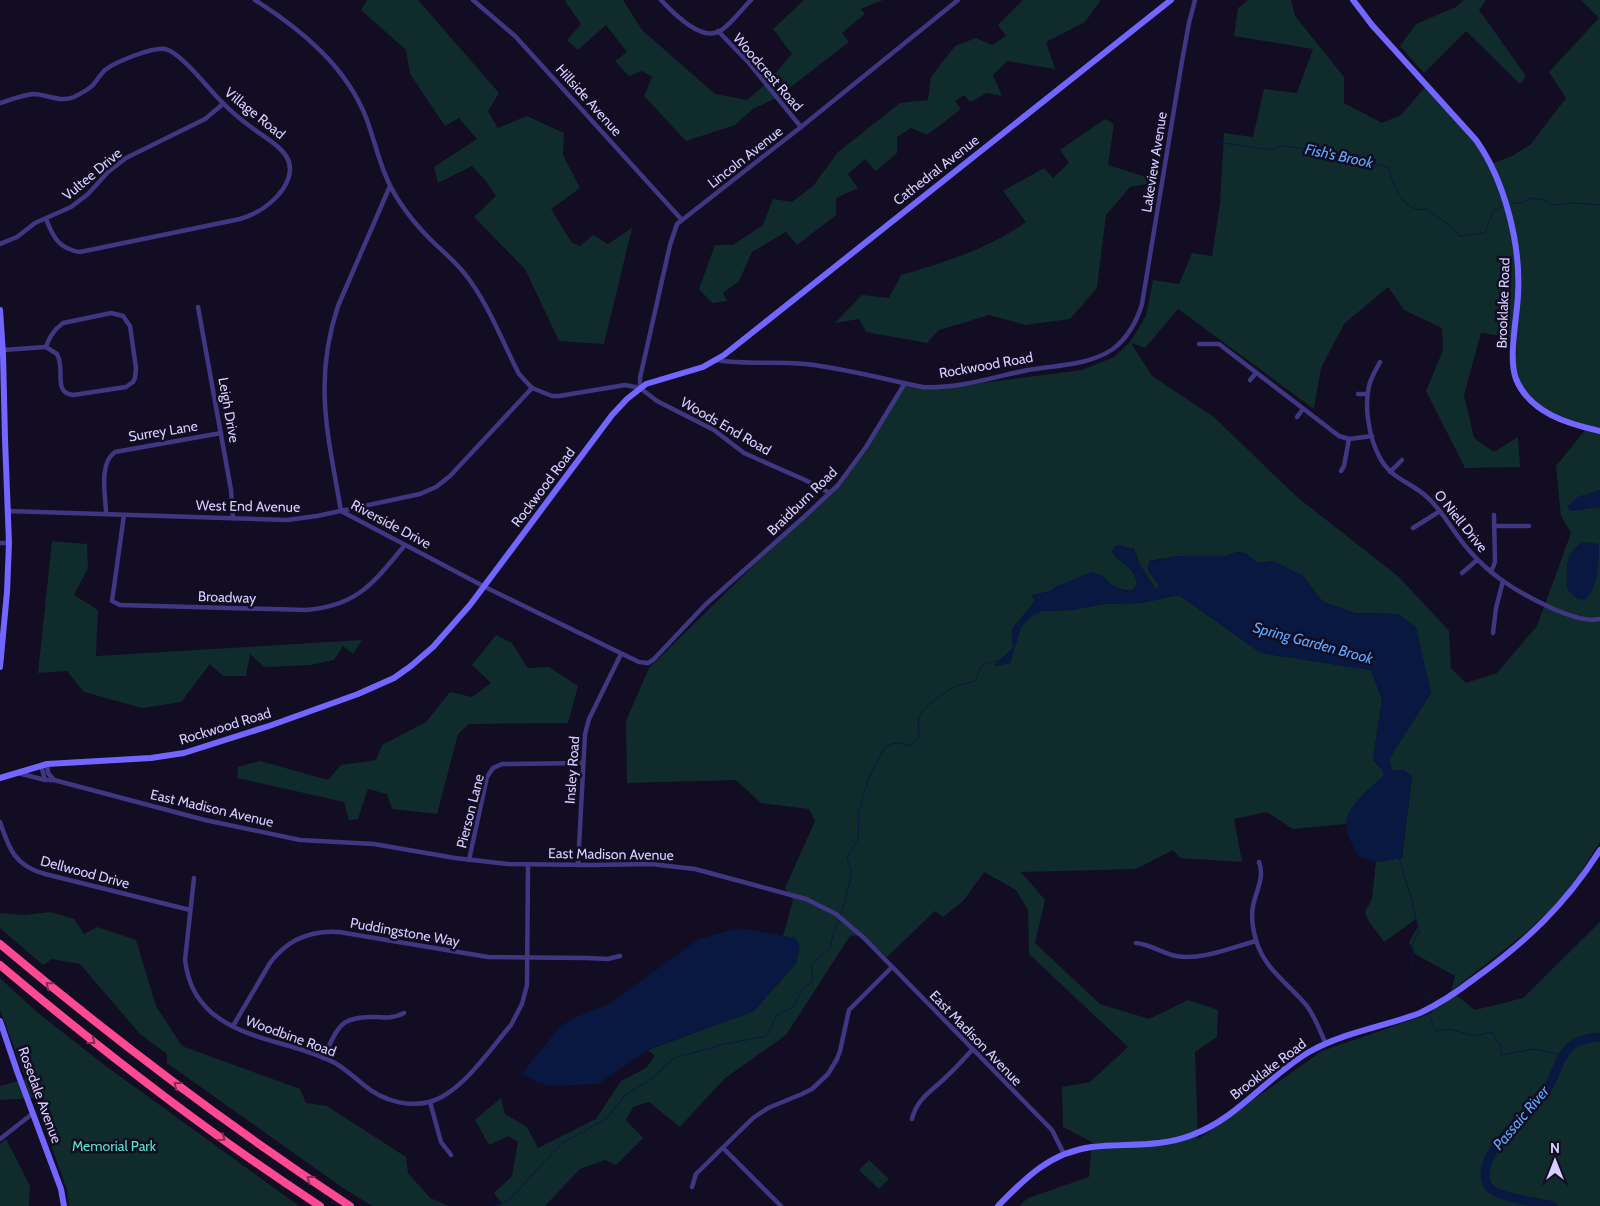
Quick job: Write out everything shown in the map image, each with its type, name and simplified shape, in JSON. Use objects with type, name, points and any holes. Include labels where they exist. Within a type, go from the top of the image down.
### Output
[{"type":"highway","points":[[0,944],[51,987],[157,1070],[260,1145],[350,1206]]},
{"type":"highway","points":[[0,966],[93,1042],[147,1083],[320,1206]]},
{"type":"street","points":[[255,0],[298,30],[324,53],[346,81],[361,104],[383,172],[390,186],[418,227],[454,261],[473,284],[519,374],[532,388],[545,394],[559,396],[625,385],[640,388]]},
{"type":"street","name":"Hillside Avenue","points":[[473,0],[516,36],[682,220]]},
{"type":"street","points":[[662,0],[696,31],[706,34],[718,32],[751,0]]},
{"type":"street","name":"Lincoln Avenue","points":[[640,388],[640,378],[675,228],[682,220],[958,0]]},
{"type":"street","name":"Cathedral Avenue","points":[[717,360],[1171,0]]},
{"type":"street","name":"Lakeview Avenue","points":[[1132,327],[1142,304],[1182,61],[1189,23],[1196,0]]},
{"type":"street","name":"Brooklake Road","points":[[1353,0],[1372,26],[1476,140],[1488,160],[1508,214],[1517,250],[1518,288],[1513,363],[1514,371],[1521,387],[1537,406],[1554,417],[1577,426],[1600,431]]},
{"type":"street","name":"Woodcrest Road","points":[[718,32],[750,63],[801,127]]},
{"type":"street","name":"Village Road","points":[[0,104],[32,94],[56,100],[68,99],[89,88],[102,73],[113,65],[151,50],[165,49],[183,60],[223,104],[280,148],[289,163],[289,173],[284,186],[274,199],[256,213],[240,219],[80,252],[67,248],[56,241],[46,219]]},
{"type":"street","name":"Vultee Drive","points":[[0,244],[17,237],[35,224],[80,201],[108,172],[126,158],[205,118],[223,104]]},
{"type":"street","name":"Riverside Drive","points":[[390,186],[338,306],[326,356],[325,417],[341,511],[485,587],[639,662],[652,661],[693,617]]},
{"type":"street","name":"Leigh Drive","points":[[198,307],[222,433],[233,505],[232,518]]},
{"type":"street","points":[[0,310],[3,452],[9,543],[0,667]]},
{"type":"street","points":[[2,348],[46,347],[57,354],[60,366],[60,383],[64,391],[69,394],[126,387],[135,378],[136,368],[130,326],[125,318],[118,314],[63,323],[51,336],[46,347]]},
{"type":"street","name":"Rockwood Road","points":[[0,778],[44,765],[151,758],[184,753],[269,726],[358,694],[394,678],[422,657],[444,635],[485,587],[612,415],[627,399],[652,381],[703,367],[717,360],[734,363],[777,362],[805,364],[850,371],[922,387],[945,387],[1028,370],[1088,361],[1114,348],[1132,327]]},
{"type":"street","points":[[1199,344],[1219,344],[1339,436],[1349,439],[1372,436]]},
{"type":"street","name":"O Niell Drive","points":[[1380,362],[1371,378],[1368,394],[1369,420],[1378,456],[1390,472],[1398,479],[1422,492],[1440,511],[1477,560],[1490,572],[1537,600],[1579,619],[1600,620]]},
{"type":"street","points":[[1250,380],[1256,372]]},
{"type":"street","name":"Braidburn Road","points":[[693,617],[830,493],[850,470],[866,447],[905,383]]},
{"type":"street","name":"West End Avenue","points":[[8,511],[287,520],[341,511],[420,494],[436,487],[450,476],[532,388]]},
{"type":"street","name":"Woods End Road","points":[[640,388],[657,401],[714,430],[744,453],[830,493]]},
{"type":"street","points":[[1358,394],[1368,394]]},
{"type":"street","points":[[1297,417],[1303,409]]},
{"type":"street","name":"Surrey Lane","points":[[106,514],[104,468],[108,458],[115,452],[222,433]]},
{"type":"street","points":[[1341,471],[1344,466],[1349,439]]},
{"type":"street","points":[[1390,472],[1402,460]]},
{"type":"street","points":[[1413,528],[1440,511]]},
{"type":"street","name":"Broadway","points":[[124,515],[112,601],[120,605],[306,610],[328,607],[350,599],[368,587],[405,545]]},
{"type":"street","points":[[1490,572],[1495,562],[1494,515]]},
{"type":"street","points":[[1494,526],[1529,526]]},
{"type":"street","points":[[0,543],[9,543]]},
{"type":"street","points":[[1462,573],[1477,560]]},
{"type":"street","points":[[1493,633],[1496,608],[1503,581]]},
{"type":"street","name":"Insley Road","points":[[578,865],[583,763],[587,726],[621,654]]},
{"type":"street","name":"Pierson Lane","points":[[469,860],[488,777],[493,768],[506,764],[583,763]]},
{"type":"street","points":[[44,765],[45,780]]},
{"type":"street","points":[[44,765],[48,774],[54,780]]},
{"type":"street","name":"East Madison Avenue","points":[[17,772],[205,820],[294,839],[374,844],[469,860],[528,864],[650,864],[695,868],[806,899],[844,920],[892,967],[1050,1129],[1056,1136],[1064,1154]]},
{"type":"street","name":"Dellwood Drive","points":[[0,822],[13,854],[31,869],[190,910]]},
{"type":"street","name":"Brooklake Road","points":[[998,1206],[1035,1169],[1064,1154],[1092,1147],[1157,1144],[1194,1135],[1219,1122],[1308,1053],[1352,1033],[1404,1018],[1434,1006],[1505,956],[1542,923],[1568,896],[1600,850]]},
{"type":"street","points":[[1259,862],[1261,876],[1253,913],[1256,941],[1264,959],[1274,973],[1312,1013],[1326,1044]]},
{"type":"street","name":"Woodbine Road","points":[[194,878],[185,960],[189,979],[202,1003],[216,1016],[233,1026],[261,1038],[323,1058],[387,1099],[404,1103],[430,1102],[455,1089],[511,1025],[526,993],[528,976],[528,864]]},
{"type":"street","name":"Puddingstone Way","points":[[233,1026],[276,954],[290,942],[313,933],[338,932],[488,957],[608,959],[620,956]]},
{"type":"street","points":[[1136,943],[1147,944],[1166,953],[1185,957],[1198,956],[1256,941]]},
{"type":"street","points":[[692,1187],[696,1174],[760,1113],[812,1089],[828,1074],[840,1051],[849,1010],[892,967]]},
{"type":"street","points":[[323,1058],[337,1030],[346,1021],[356,1017],[392,1018],[404,1013]]},
{"type":"street","name":"Rosedale Avenue","points":[[0,1022],[60,1189],[64,1206]]},
{"type":"street","points":[[912,1119],[916,1106],[922,1099],[972,1050]]},
{"type":"street","points":[[430,1102],[441,1142],[451,1154]]},
{"type":"street","points":[[0,1139],[32,1114]]},
{"type":"street","points":[[723,1148],[781,1206]]},
{"type":"green space","points":[[367,0],[418,0],[499,93],[488,111],[498,128],[527,116],[564,133],[563,155],[580,188],[551,209],[572,243],[580,246],[593,235],[608,244],[632,228],[604,344],[559,341],[525,269],[474,217],[496,196],[486,181],[472,166],[438,183],[434,167],[477,139],[459,118],[445,126],[410,74],[406,50],[361,10]]},
{"type":"green space","points":[[566,0],[623,0],[642,30],[715,94],[747,100],[767,83],[792,54],[773,29],[804,0],[883,0],[861,9],[865,14],[842,33],[849,42],[778,97],[753,109],[735,125],[686,141],[644,96],[652,77],[642,71],[629,76],[615,61],[627,52],[606,25],[578,50],[567,40],[581,24]]},
{"type":"green space","points":[[1023,0],[1101,0],[1085,22],[1046,42],[1055,69],[1007,61],[993,75],[1002,96],[987,93],[970,102],[964,95],[955,101],[961,109],[927,135],[911,128],[897,137],[897,153],[876,171],[865,159],[848,174],[858,188],[836,198],[836,215],[797,245],[786,232],[752,252],[739,281],[723,293],[727,301],[712,303],[699,289],[715,245],[733,245],[763,225],[773,199],[792,202],[813,186],[838,152],[900,103],[928,100],[931,77],[955,46],[976,38],[992,45],[1006,36],[998,25]]},
{"type":"green space","points":[[1248,0],[1291,0],[1295,16],[1344,77],[1344,103],[1382,123],[1401,115],[1426,86],[1476,139],[1491,164],[1512,156],[1531,144],[1566,98],[1549,72],[1599,18],[1581,0],[1600,0],[1600,842],[1569,888],[1546,914],[1506,949],[1451,991],[1475,1010],[1523,998],[1600,922],[1600,1206],[1019,1206],[1028,1198],[1089,1177],[1092,1142],[1063,1127],[1062,1087],[1090,1082],[1128,1047],[1029,954],[1028,910],[1016,890],[984,872],[964,900],[943,917],[935,911],[887,957],[861,935],[850,936],[786,1035],[724,1079],[680,1127],[649,1102],[633,1107],[626,1120],[643,1138],[616,1165],[605,1160],[580,1169],[545,1206],[497,1206],[502,1204],[494,1193],[512,1176],[518,1142],[508,1136],[489,1145],[475,1120],[501,1098],[505,1114],[527,1127],[538,1148],[596,1119],[621,1081],[646,1068],[655,1056],[648,1050],[754,1011],[795,938],[783,936],[793,900],[785,888],[815,821],[809,809],[761,803],[736,780],[627,783],[626,721],[649,668],[846,475],[905,383],[950,387],[1082,370],[1114,357],[1130,342],[1146,316],[1153,280],[1179,284],[1192,253],[1212,256],[1220,203],[1224,133],[1253,137],[1264,89],[1297,93],[1313,49],[1234,36],[1238,8]],"holes":[[[1388,287],[1404,310],[1442,328],[1443,350],[1426,391],[1465,468],[1520,467],[1518,437],[1494,452],[1474,438],[1464,395],[1481,333],[1517,338],[1515,373],[1524,390],[1547,413],[1586,429],[1556,466],[1561,516],[1571,533],[1537,626],[1497,673],[1466,683],[1451,668],[1449,631],[1399,577],[1297,497],[1214,417],[1152,376],[1131,343],[1145,348],[1178,309],[1314,409],[1321,368],[1344,324]],[[1117,545],[1134,549],[1140,565],[1156,590],[1159,585],[1148,570],[1149,561],[1177,556],[1225,556],[1237,552],[1245,553],[1258,563],[1273,561],[1303,576],[1323,602],[1355,613],[1398,614],[1431,693],[1389,759],[1392,770],[1403,770],[1412,776],[1402,858],[1376,862],[1372,899],[1365,912],[1368,920],[1384,942],[1416,919],[1418,926],[1409,942],[1415,954],[1455,976],[1451,991],[1432,1012],[1322,1051],[1198,1139],[1195,1052],[1217,1037],[1218,1010],[1188,1000],[1149,1019],[1100,1004],[1035,943],[1045,900],[1021,872],[1136,869],[1173,850],[1180,858],[1242,862],[1234,819],[1267,812],[1293,829],[1346,824],[1352,808],[1384,776],[1383,771],[1373,760],[1382,699],[1371,670],[1261,653],[1179,595],[1141,603],[1104,604],[1072,610],[1042,611],[1031,616],[1021,627],[1010,663],[994,666],[1013,648],[1012,629],[1035,601],[1032,596],[1071,582],[1103,576],[1116,587],[1124,590],[1133,590],[1137,584],[1134,574],[1113,554]]]},
{"type":"green space","points":[[1464,0],[1486,0],[1479,10],[1526,76],[1520,84],[1466,31],[1424,73],[1400,46],[1416,24],[1456,7]]},
{"type":"green space","points":[[1105,119],[1114,124],[1108,165],[1146,177],[1147,184],[1130,187],[1106,215],[1097,288],[1070,319],[1025,325],[989,315],[939,330],[927,343],[866,332],[859,319],[835,323],[862,295],[889,298],[901,275],[950,260],[982,247],[1026,222],[1003,191],[1044,168],[1053,178],[1069,163],[1060,150]]},
{"type":"green space","points":[[52,541],[87,544],[88,568],[74,595],[98,610],[96,656],[362,640],[353,654],[343,646],[334,660],[311,665],[264,667],[250,654],[246,676],[223,676],[210,664],[181,702],[142,708],[84,692],[67,671],[38,673]]},
{"type":"green space","points":[[496,635],[512,643],[528,668],[549,667],[578,686],[568,723],[469,724],[458,734],[437,814],[392,809],[387,794],[368,789],[358,819],[349,820],[344,802],[237,778],[238,767],[260,761],[328,780],[341,765],[376,760],[382,745],[426,722],[450,692],[472,697],[491,683],[472,665]]},
{"type":"green space","points":[[51,912],[74,919],[84,934],[97,927],[136,940],[156,1006],[182,1046],[300,1089],[306,1103],[327,1106],[406,1157],[408,1173],[430,1198],[449,1206],[372,1206],[340,1186],[167,1063],[167,1054],[140,1034],[80,964],[52,959],[43,965],[0,928],[0,913],[24,915]]},
{"type":"green space","name":"Memorial Park","points":[[0,978],[37,1012],[103,1064],[299,1206],[69,1206],[67,1190],[34,1098],[0,1100],[0,1086],[26,1079],[0,1010]]},
{"type":"green space","points":[[6,1139],[30,1186],[29,1206],[0,1206],[0,1144]]},
{"type":"green space","points":[[869,1160],[889,1179],[879,1189],[859,1170]]},
{"type":"water","points":[[1600,490],[1600,508],[1571,511],[1567,507],[1577,497]]},
{"type":"water","points":[[1583,542],[1599,544],[1596,581],[1590,595],[1585,600],[1577,599],[1567,589],[1569,557],[1572,551]]},
{"type":"water","points":[[1117,545],[1133,549],[1140,565],[1156,590],[1159,585],[1148,570],[1149,562],[1177,556],[1225,556],[1237,552],[1245,553],[1258,563],[1273,561],[1303,576],[1323,602],[1355,613],[1398,614],[1416,627],[1431,693],[1389,759],[1392,770],[1403,770],[1412,776],[1402,858],[1376,862],[1359,857],[1346,828],[1350,810],[1384,775],[1383,771],[1373,760],[1382,699],[1371,670],[1261,653],[1179,595],[1141,603],[1104,604],[1072,610],[1042,611],[1031,616],[1021,627],[1010,663],[993,666],[1013,648],[1012,629],[1035,601],[1032,595],[1050,591],[1057,586],[1092,572],[1103,576],[1112,586],[1126,591],[1133,590],[1137,584],[1133,572],[1114,556],[1112,551]]},
{"type":"water","points":[[739,928],[795,938],[800,946],[796,964],[754,1011],[648,1050],[598,1084],[552,1086],[536,1082],[522,1073],[559,1028],[573,1018],[609,1004],[699,939]]},
{"type":"waterway","name":"Fish's Brook","points":[[1216,142],[1263,149],[1272,149],[1280,146],[1312,149],[1331,156],[1389,167],[1396,190],[1406,203],[1412,207],[1427,209],[1449,225],[1459,236],[1485,233],[1493,211],[1501,207]]},
{"type":"waterway","name":"Fish's Brook","points":[[1511,204],[1524,202],[1531,198],[1544,200],[1553,205],[1574,203],[1600,205]]},
{"type":"waterway","name":"Spring Garden Brook","points":[[841,915],[852,873],[847,858],[858,839],[859,810],[869,777],[884,749],[891,744],[899,743],[910,746],[918,739],[920,715],[925,708],[952,688],[975,681],[982,665],[999,660]]},
{"type":"waterway","name":"Spring Garden Brook","points":[[1399,858],[1419,931],[1413,942],[1412,965],[1416,981],[1430,997],[1428,1007]]},
{"type":"waterway","name":"Spring Garden Brook","points":[[494,1206],[509,1200],[561,1144],[607,1118],[625,1095],[651,1079],[674,1058],[725,1044],[767,1036],[777,1015],[793,1007],[802,990],[813,981],[811,965],[830,948],[834,931],[840,919]]},
{"type":"waterway","name":"Spring Garden Brook","points":[[1428,1013],[1436,1031],[1450,1029],[1473,1036],[1492,1032],[1495,1039],[1501,1044],[1501,1055],[1534,1049],[1564,1055]]},
{"type":"waterway","name":"Passaic River","points":[[1553,1206],[1508,1197],[1492,1190],[1488,1186],[1485,1174],[1487,1162],[1504,1136],[1545,1093],[1563,1056],[1571,1046],[1589,1038],[1600,1037]]}]
